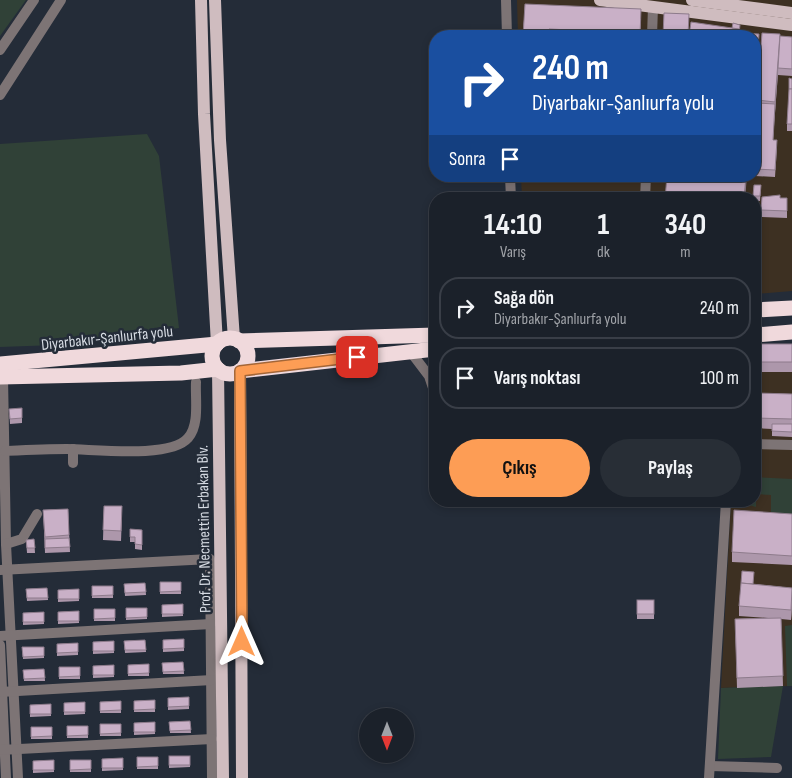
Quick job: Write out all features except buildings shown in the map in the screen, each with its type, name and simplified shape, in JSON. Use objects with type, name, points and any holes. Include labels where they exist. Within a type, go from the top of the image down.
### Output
[{"type":"highway","points":[[761,300],[792,298]]},
{"type":"highway","points":[[761,310],[792,308]]},
{"type":"highway","points":[[761,325],[792,322]]},
{"type":"highway","points":[[761,335],[792,332]]},
{"type":"highway","points":[[429,335],[225,339],[217,344],[212,354],[218,369],[228,374],[240,371],[429,349]]},
{"type":"highway","points":[[237,340],[246,348],[248,358],[240,371]]},
{"type":"highway","name":"Diyarbakır-Şanlıurfa yolu","points":[[1,373],[217,344]]},
{"type":"highway","name":"Diyarbakır-Şanlıurfa yolu","points":[[1,373],[180,373],[218,369]]},
{"type":"main road","points":[[201,0],[204,114],[217,344]]},
{"type":"main road","points":[[215,0],[220,140],[237,340]]},
{"type":"main road","points":[[600,0],[792,25]]},
{"type":"main road","points":[[692,0],[792,12]]},
{"type":"main road","name":"Prof. Dr. Necmettin Erbakan Blv.","points":[[218,369],[223,778]]},
{"type":"main road","points":[[240,371],[242,778]]},
{"type":"street","points":[[0,50],[34,0]]},
{"type":"street","points":[[0,95],[61,0]]},
{"type":"street","points":[[506,0],[507,30]]},
{"type":"street","points":[[652,30],[653,7]]},
{"type":"street","points":[[410,351],[429,379]]},
{"type":"street","points":[[1,373],[5,451],[5,635],[13,692],[18,778]]},
{"type":"street","points":[[5,451],[73,449],[119,452],[168,447],[186,440],[193,430],[196,382]]},
{"type":"street","points":[[761,444],[792,445]]},
{"type":"street","points":[[73,449],[73,464]]},
{"type":"street","points":[[709,778],[727,571],[726,507]]},
{"type":"street","points":[[6,544],[22,539],[37,514]]},
{"type":"street","points":[[4,570],[210,559],[212,778]]},
{"type":"street","points":[[5,635],[211,624]]},
{"type":"street","points":[[0,645],[3,750],[6,778]]},
{"type":"street","points":[[1,692],[212,680]]},
{"type":"street","points":[[3,750],[212,738]]},
{"type":"street","points":[[710,766],[777,768]]},
{"type":"shaded area","points":[[517,0],[792,0],[792,291],[761,294],[761,192],[522,192],[521,182],[761,182],[761,30],[518,30]]},
{"type":"shaded area","points":[[792,351],[792,686],[721,688],[731,507],[761,507],[761,352]]},
{"type":"green space","points":[[0,0],[26,0],[0,36]]},
{"type":"green space","points":[[147,134],[159,156],[179,328],[56,345],[0,347],[0,144]]},
{"type":"green space","points":[[761,477],[792,479],[792,515],[771,512],[771,495],[761,494]]},
{"type":"green space","points":[[792,625],[792,686],[787,686],[785,626]]},
{"type":"green space","points":[[783,686],[771,757],[718,759],[721,688]]},
{"type":"route","points":[[242,642],[240,371],[357,357]]}]
